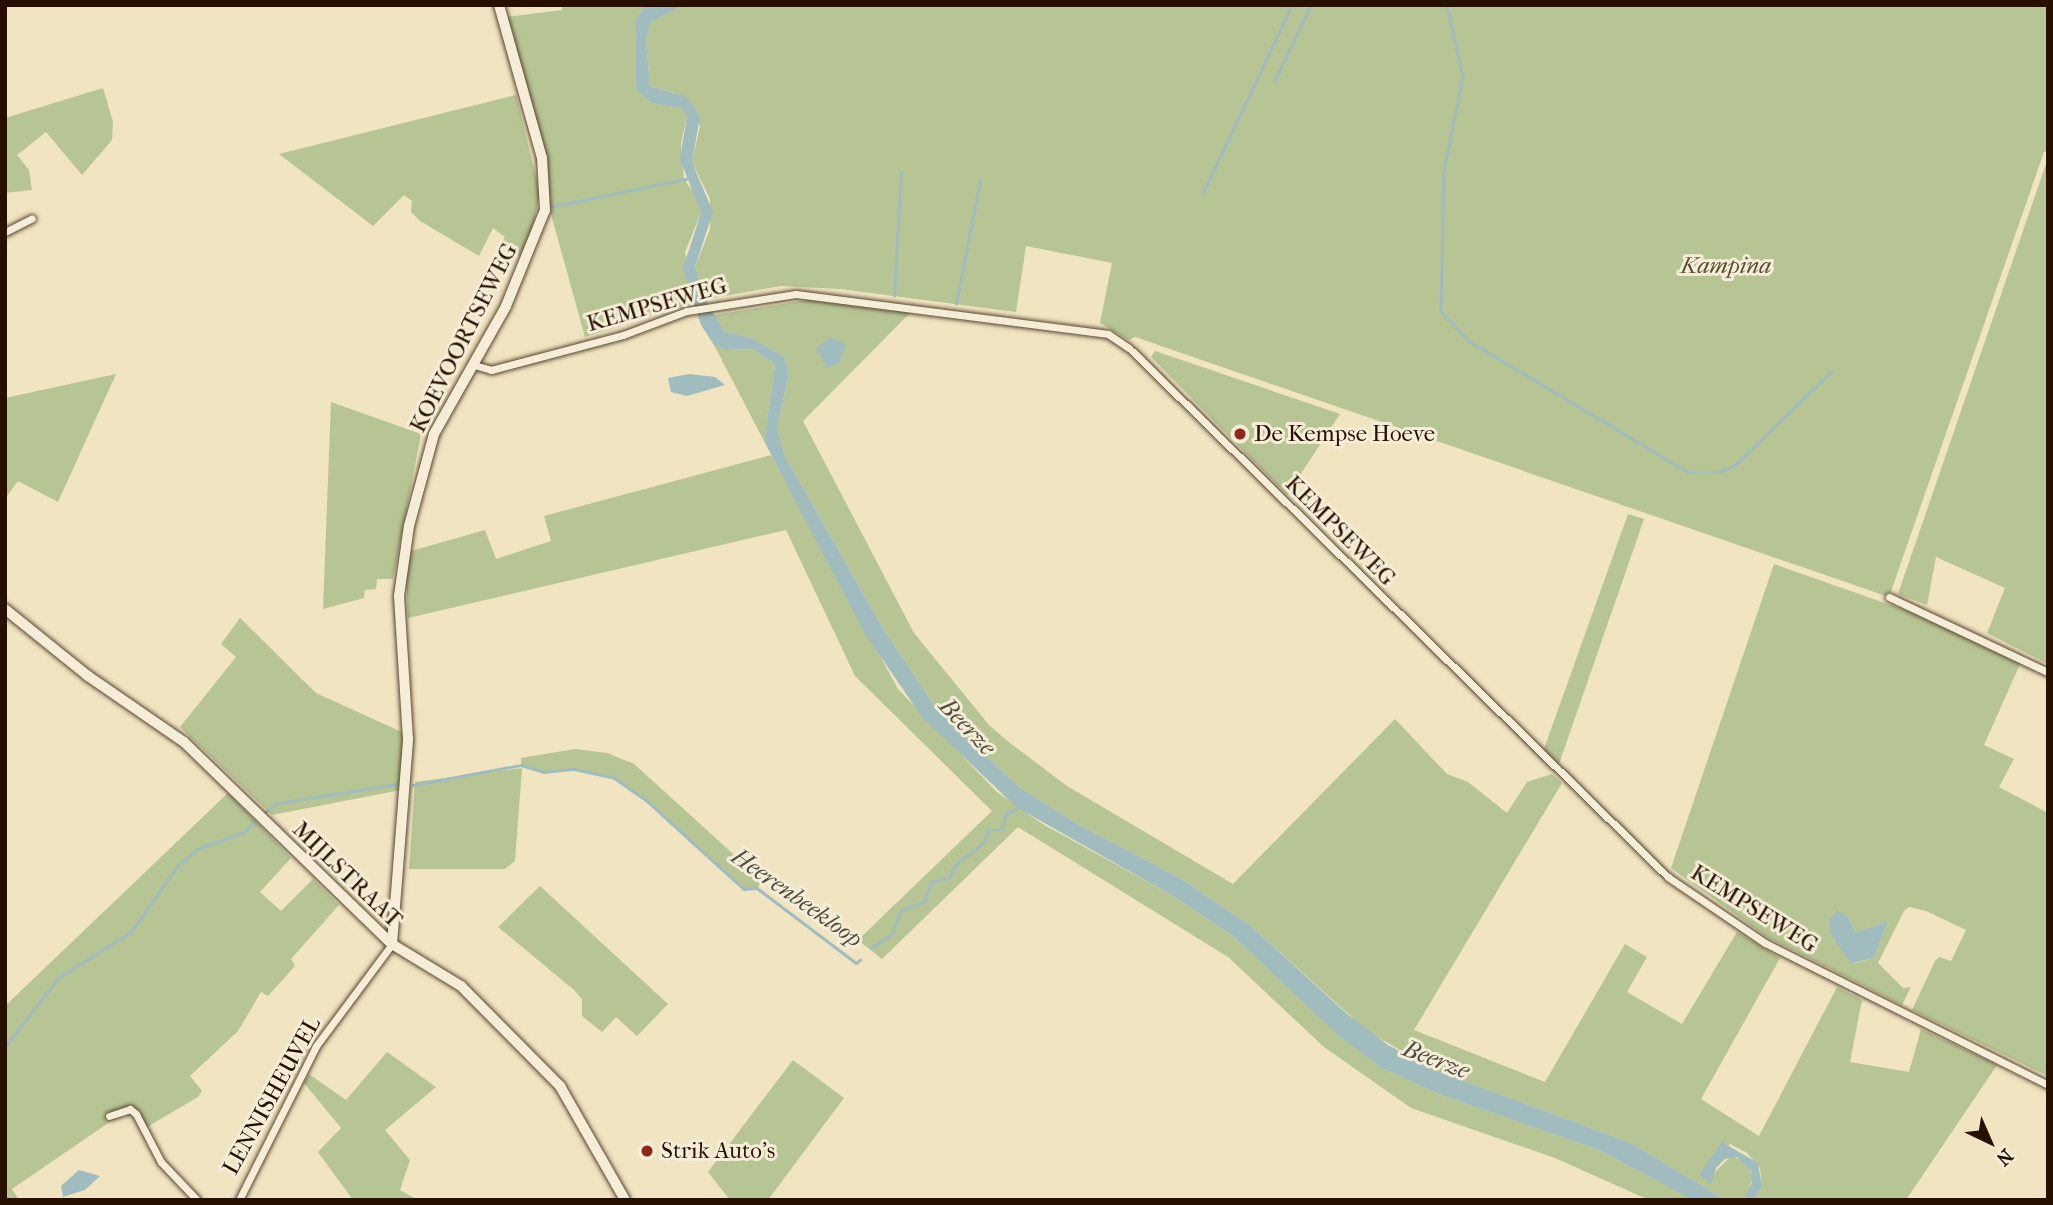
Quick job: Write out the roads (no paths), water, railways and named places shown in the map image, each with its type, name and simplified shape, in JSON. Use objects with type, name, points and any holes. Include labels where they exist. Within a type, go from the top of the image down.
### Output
[{"type":"street","name":"KOEVOORTSEWEG","points":[[392,944],[409,714],[401,573],[418,487],[434,434],[474,365],[533,245],[546,199],[541,159],[499,5]]},
{"type":"street","points":[[5,232],[32,218]]},
{"type":"street","name":"KEMPSEWEG","points":[[474,365],[483,370],[503,368],[697,309],[783,295],[833,295],[1095,330],[1119,340],[1668,877],[1765,943],[2048,1085]]},
{"type":"street","points":[[1889,597],[2048,672]]},
{"type":"street","name":"MIJLSTRAAT","points":[[5,609],[88,676],[184,742],[392,944],[461,986],[544,1067],[564,1093],[625,1200]]},
{"type":"street","name":"LENNISHEUVEL","points":[[239,1200],[316,1046],[392,944]]},
{"type":"street","points":[[109,1116],[130,1109],[136,1114],[161,1162],[197,1200]]},
{"type":"water","points":[[647,5],[685,5],[651,22],[646,39],[650,86],[687,97],[700,117],[692,162],[713,212],[695,267],[708,304],[724,331],[751,338],[784,356],[789,373],[777,429],[786,458],[881,625],[937,710],[1019,787],[1079,825],[1180,878],[1251,926],[1347,1014],[1388,1045],[1434,1070],[1631,1143],[1726,1200],[1692,1200],[1599,1150],[1441,1095],[1381,1068],[1338,1035],[1233,936],[1173,896],[1016,807],[922,717],[865,634],[764,441],[775,365],[753,349],[726,350],[714,345],[701,325],[683,268],[701,213],[680,159],[687,115],[680,108],[651,103],[636,89],[635,19]]},
{"type":"water","points":[[829,338],[846,343],[839,363],[827,368],[816,348]]},
{"type":"water","points":[[689,374],[715,377],[725,385],[687,396],[671,392],[668,378]]},
{"type":"water","points":[[1837,910],[1848,917],[1856,932],[1888,921],[1874,958],[1852,963],[1847,958],[1830,933],[1830,919]]},
{"type":"water","points":[[1722,1142],[1758,1163],[1762,1186],[1754,1200],[1745,1197],[1752,1183],[1751,1171],[1737,1157],[1725,1159],[1716,1168],[1711,1184],[1699,1175]]},
{"type":"water","points":[[79,1170],[100,1176],[85,1190],[63,1197],[61,1186]]},
{"type":"waterway","points":[[1203,193],[1292,5]]},
{"type":"waterway","points":[[1274,82],[1311,5]]},
{"type":"waterway","points":[[1447,5],[1463,77],[1444,170],[1441,312],[1469,341],[1688,472],[1720,472],[1734,466],[1831,372]]},
{"type":"waterway","points":[[894,296],[901,172]]},
{"type":"waterway","points":[[549,207],[686,179]]},
{"type":"waterway","points":[[956,304],[980,181]]},
{"type":"waterway","name":"Heerenbeekloop","points":[[413,785],[521,765],[544,772],[574,769],[613,777],[645,799],[744,889],[757,888],[856,963],[860,960]]},
{"type":"waterway","name":"Heerenbeekloop","points":[[265,812],[278,803],[398,784]]},
{"type":"waterway","name":"Heerenbeekloop","points":[[871,948],[891,935],[901,910],[924,902],[931,882],[949,878],[955,865],[984,842],[988,830],[1001,830],[1006,814],[1018,808]]},
{"type":"waterway","name":"Heerenbeekloop","points":[[5,1047],[58,978],[131,932],[179,864],[198,849],[244,832],[254,822]]},
{"type":"place","name":"De Kempse Hoeve","points":[[1240,434]]},
{"type":"place","name":"Strik Auto's","points":[[647,1151]]},
{"type":"park label","name":"Kampina","points":[[1726,266]]},
{"type":"water label","name":"Beerze","points":[[967,727]]},
{"type":"water label","name":"Beerze","points":[[1436,1060]]}]
